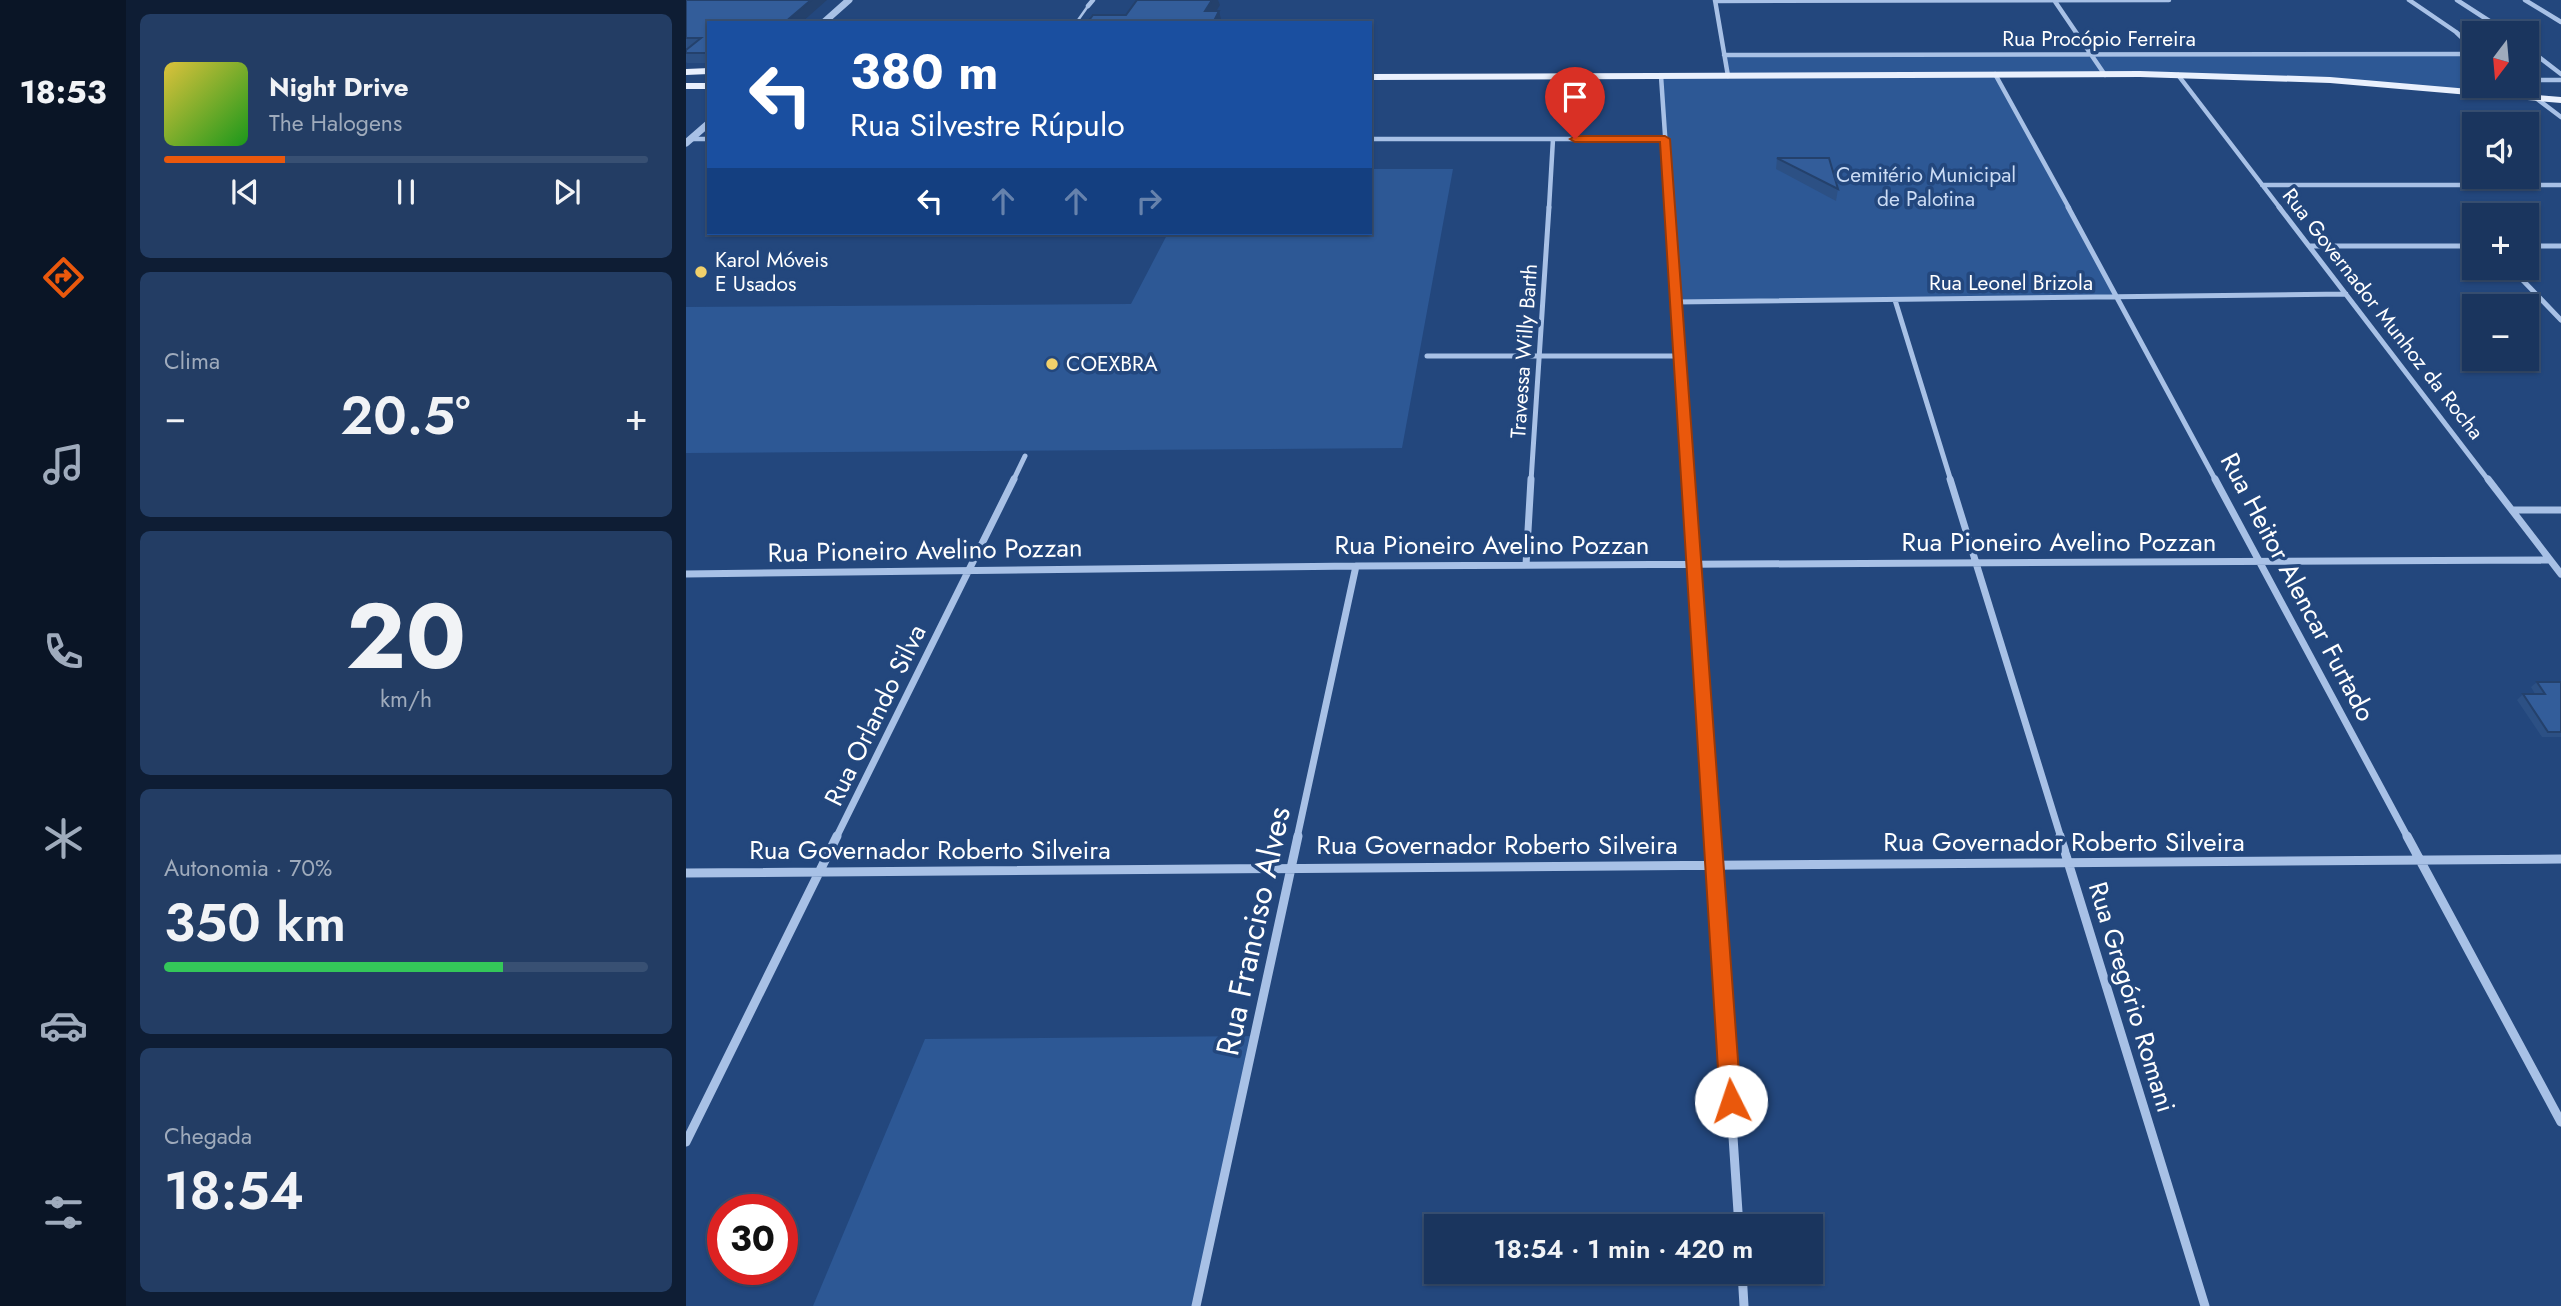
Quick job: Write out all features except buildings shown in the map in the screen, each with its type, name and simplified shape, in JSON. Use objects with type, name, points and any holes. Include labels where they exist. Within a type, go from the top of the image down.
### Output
[{"type":"main road","points":[[686,72],[707,72]]},
{"type":"main road","points":[[1372,77],[2178,75],[2330,79],[2462,91]]},
{"type":"main road","points":[[686,86],[707,86]]},
{"type":"main road","points":[[2539,97],[2561,100]]},
{"type":"street","points":[[826,21],[849,0]]},
{"type":"street","points":[[1088,6],[1093,0]]},
{"type":"street","points":[[2054,0],[2105,75]]},
{"type":"street","points":[[1728,76],[1715,1],[2169,0]]},
{"type":"street","points":[[2409,0],[2462,37]]},
{"type":"street","points":[[2457,0],[2489,21]]},
{"type":"street","points":[[2525,0],[2561,22]]},
{"type":"street","name":"Rua Procópio Ferreira","points":[[1724,55],[2462,54]]},
{"type":"street","points":[[2539,57],[2561,74]]},
{"type":"street","name":"Rua Heitor Alencar Furtado","points":[[1995,74],[2561,1122]]},
{"type":"street","name":"Rua Governador Munhoz da Rocha","points":[[2178,75],[2561,574]]},
{"type":"street","points":[[1661,76],[1738,1214]]},
{"type":"street","points":[[2539,80],[2561,80]]},
{"type":"street","points":[[2536,98],[2561,117]]},
{"type":"street","points":[[688,141],[707,125]]},
{"type":"street","points":[[688,141],[707,139]]},
{"type":"street","points":[[1372,139],[1665,139]]},
{"type":"street","name":"Travessa Willy Barth","points":[[1526,565],[1552,139]]},
{"type":"street","points":[[2262,185],[2561,186]]},
{"type":"street","points":[[2309,246],[2462,246]]},
{"type":"street","points":[[2539,246],[2561,246]]},
{"type":"street","points":[[2523,280],[2561,320]]},
{"type":"street","name":"Rua Leonel Brizola","points":[[1675,302],[2346,294]]},
{"type":"street","name":"Rua Gregório Romani","points":[[1895,300],[2205,1306]]},
{"type":"street","points":[[1427,356],[1679,356]]},
{"type":"street","name":"Rua Orlando Silva","points":[[686,1142],[1025,456]]},
{"type":"street","points":[[2512,510],[2561,510]]},
{"type":"street","name":"Rua Pioneiro Avelino Pozzan","points":[[686,574],[1356,566],[2550,560]]},
{"type":"street","name":"Rua Franciso Alves","points":[[1196,1306],[1356,566]]},
{"type":"street","name":"Rua Governador Roberto Silveira","points":[[686,873],[2561,859]]},
{"type":"street","points":[[1743,1284],[1745,1306]]},
{"type":"lane","points":[[1077,21],[1088,6]]},
{"type":"green space","name":"Cemitério Municipal de Palotina","points":[[2462,54],[2462,92],[2330,80],[1996,74],[2118,298],[1675,302],[1661,76],[1727,76],[1724,55]]},
{"type":"green space","name":"COEXBRA","points":[[1372,169],[1453,169],[1402,448],[686,453],[686,307],[1131,304],[1167,235],[1372,235]]},
{"type":"green space","points":[[1256,1036],[1196,1306],[813,1306],[925,1039]]},
{"type":"place","name":"Karol Móveis E Usados","points":[[701,272]]},
{"type":"place","name":"COEXBRA","points":[[1052,364]]},
{"type":"route","points":[[1575,139],[1665,139],[1731,1101]]}]
